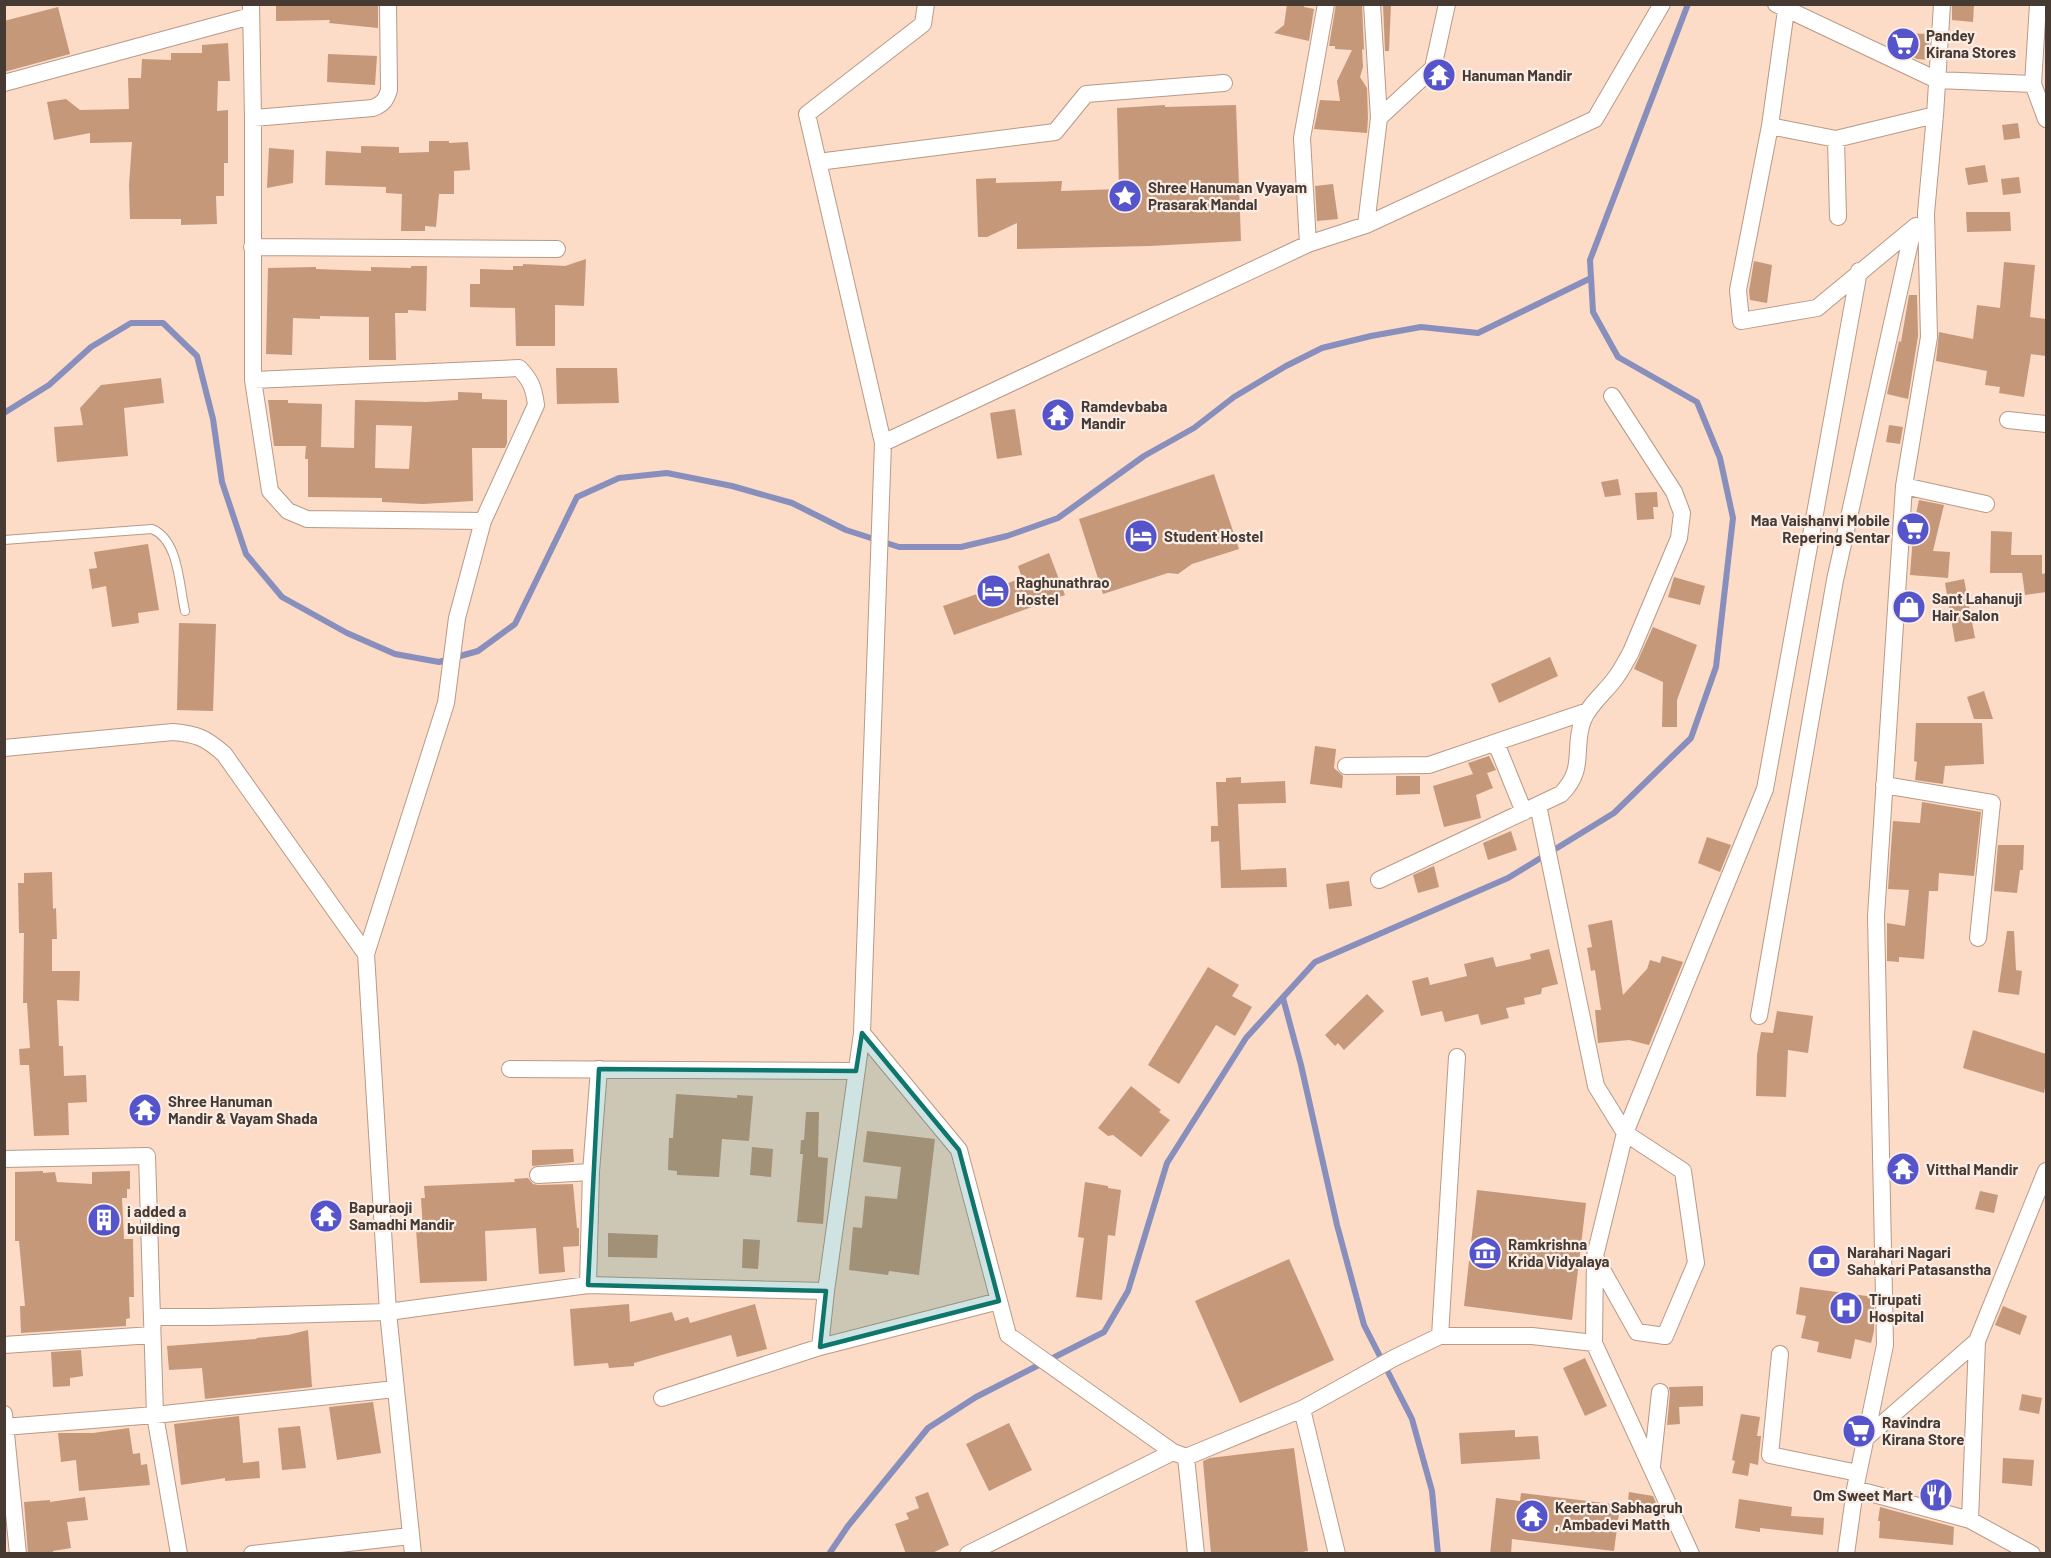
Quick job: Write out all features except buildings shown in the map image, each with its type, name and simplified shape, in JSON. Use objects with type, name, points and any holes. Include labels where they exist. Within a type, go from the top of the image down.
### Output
[{"type":"street","points":[[253,118],[373,108],[381,105],[389,90],[388,4]]},
{"type":"street","points":[[820,1347],[862,1033],[883,443],[807,114],[923,24],[926,4]]},
{"type":"street","points":[[1308,244],[1302,138],[1326,4]]},
{"type":"street","points":[[1366,225],[1379,118],[1372,4]]},
{"type":"street","points":[[1379,118],[1433,68],[1447,4]]},
{"type":"street","points":[[883,443],[1308,244],[1366,225],[1595,119],[1662,4]]},
{"type":"street","points":[[1846,1554],[1857,1481],[1885,1345],[1876,916],[1904,486],[1929,337],[1926,213],[1942,4]]},
{"type":"street","points":[[2038,4],[2041,54],[2033,84],[2046,118]]},
{"type":"street","points":[[1926,213],[1913,229],[1859,271],[1817,308],[1741,321],[1738,291],[1770,126],[1781,7],[1937,80],[2033,84]]},
{"type":"street","points":[[4,83],[251,10],[254,380],[270,491],[288,511],[307,519],[483,521]]},
{"type":"street","points":[[818,162],[1055,132],[1086,94],[1224,83]]},
{"type":"street","points":[[1770,126],[1836,139],[1935,116]]},
{"type":"street","points":[[1836,139],[1838,217]]},
{"type":"street","points":[[1759,1016],[1831,599],[1913,229]]},
{"type":"street","points":[[252,247],[556,249]]},
{"type":"street","points":[[1691,1554],[1594,1343],[1595,1256],[1625,1133],[1765,789],[1859,271]]},
{"type":"street","points":[[254,380],[519,368],[529,378],[534,389],[536,405],[483,521],[457,618],[446,703],[366,954],[388,1312],[413,1554]]},
{"type":"street","points":[[1379,880],[1561,794],[1572,783],[1582,723],[1588,711],[1613,681],[1631,652],[1679,538],[1682,513],[1674,492],[1612,396]]},
{"type":"street","points":[[2008,420],[2046,424]]},
{"type":"street","points":[[1904,486],[1986,504]]},
{"type":"street","points":[[1346,766],[1429,765],[1588,711]]},
{"type":"street","points":[[4,748],[173,732],[194,734],[209,741],[224,754],[366,954]]},
{"type":"street","points":[[1496,743],[1531,808],[1544,824],[1596,1086],[1625,1133],[1683,1171],[1695,1263],[1665,1336],[1637,1332],[1595,1256]]},
{"type":"street","points":[[1884,785],[1992,803],[1978,938]]},
{"type":"street","points":[[862,1033],[959,1150],[1008,1335],[1180,1454],[1196,1554]]},
{"type":"street","points":[[1440,1336],[1457,1057]]},
{"type":"street","points":[[510,1069],[856,1071]]},
{"type":"street","points":[[588,1286],[591,1172],[599,1069]]},
{"type":"street","points":[[4,1160],[147,1156],[155,1416],[178,1554]]},
{"type":"street","points":[[1970,1520],[1977,1341],[2046,1171]]},
{"type":"street","points":[[538,1175],[591,1172]]},
{"type":"street","points":[[152,1335],[153,1317],[388,1312],[588,1286],[826,1292]]},
{"type":"street","points":[[662,1398],[820,1347],[999,1301]]},
{"type":"street","points":[[4,1345],[152,1335]]},
{"type":"street","points":[[968,1554],[1180,1454],[1302,1409],[1394,1358],[1440,1336],[1532,1336],[1594,1343]]},
{"type":"street","points":[[1866,1438],[1977,1341]]},
{"type":"street","points":[[1780,1354],[1770,1455],[1857,1481],[1970,1520],[2025,1552]]},
{"type":"street","points":[[13,1544],[5,1423],[155,1416],[395,1389]]},
{"type":"street","points":[[1652,1466],[1660,1392]]},
{"type":"street","points":[[1302,1409],[1337,1554]]},
{"type":"street","points":[[252,1554],[410,1536]]},
{"type":"lane","points":[[4,540],[152,529],[160,532],[172,548],[185,611]]},
{"type":"highlighted area","points":[[862,1033],[959,1150],[999,1301],[820,1347],[826,1291],[588,1285],[599,1069],[856,1071]]},
{"type":"waterway","points":[[829,1554],[848,1526],[928,1428],[976,1397],[1104,1332],[1128,1291],[1167,1163],[1246,1038],[1315,962],[1508,878],[1614,813],[1691,738],[1716,667],[1733,518],[1720,458],[1697,402],[1618,357],[1593,312],[1590,260],[1688,4]]},
{"type":"waterway","points":[[4,413],[49,385],[91,347],[131,323],[163,323],[197,356],[213,419],[222,482],[246,554],[282,597],[347,633],[395,654],[439,662],[478,651],[515,624],[577,497],[619,478],[667,473],[732,486],[792,503],[846,530],[899,547],[961,547],[1007,536],[1058,518],[1144,456],[1194,428],[1234,397],[1322,348],[1421,327],[1478,333],[1591,278]]},
{"type":"waterway","points":[[1283,998],[1301,1065],[1337,1225],[1364,1325],[1412,1419],[1432,1491],[1438,1554]]},
{"type":"place","name":"Pandey Kirana Stores","points":[[1903,44]]},
{"type":"place","name":"Hanuman Mandir","points":[[1439,75]]},
{"type":"place","name":"Shree Hanuman Vyayam Prasarak Mandal","points":[[1125,196]]},
{"type":"place","name":"Ramdevbaba Mandir","points":[[1058,415]]},
{"type":"place","name":"Maa Vaishanvi Mobile Repering Sentar","points":[[1913,529]]},
{"type":"place","name":"Student Hostel","points":[[1141,536]]},
{"type":"place","name":"Raghunathrao Hostel","points":[[993,591]]},
{"type":"place","name":"Sant Lahanuji Hair Salon","points":[[1909,607]]},
{"type":"place","name":"Shree Hanuman Mandir & Vayam Shada","points":[[145,1110]]},
{"type":"place","name":"Vitthal Mandir","points":[[1903,1169]]},
{"type":"place","name":"Bapuraoji Samadhi Mandir","points":[[326,1216]]},
{"type":"place","name":"i added a building","points":[[104,1220]]},
{"type":"place","name":"Ramkrishna Krida Vidyalaya","points":[[1485,1253]]},
{"type":"place","name":"Narahari Nagari Sahakari Patasanstha","points":[[1824,1261]]},
{"type":"place","name":"Tirupati Hospital","points":[[1846,1308]]},
{"type":"place","name":"Ravindra Kirana Store","points":[[1859,1431]]},
{"type":"place","name":"Om Sweet Mart","points":[[1936,1495]]},
{"type":"place","name":"Keertan Sabhagruh , Ambadevi Matth","points":[[1532,1516]]}]
